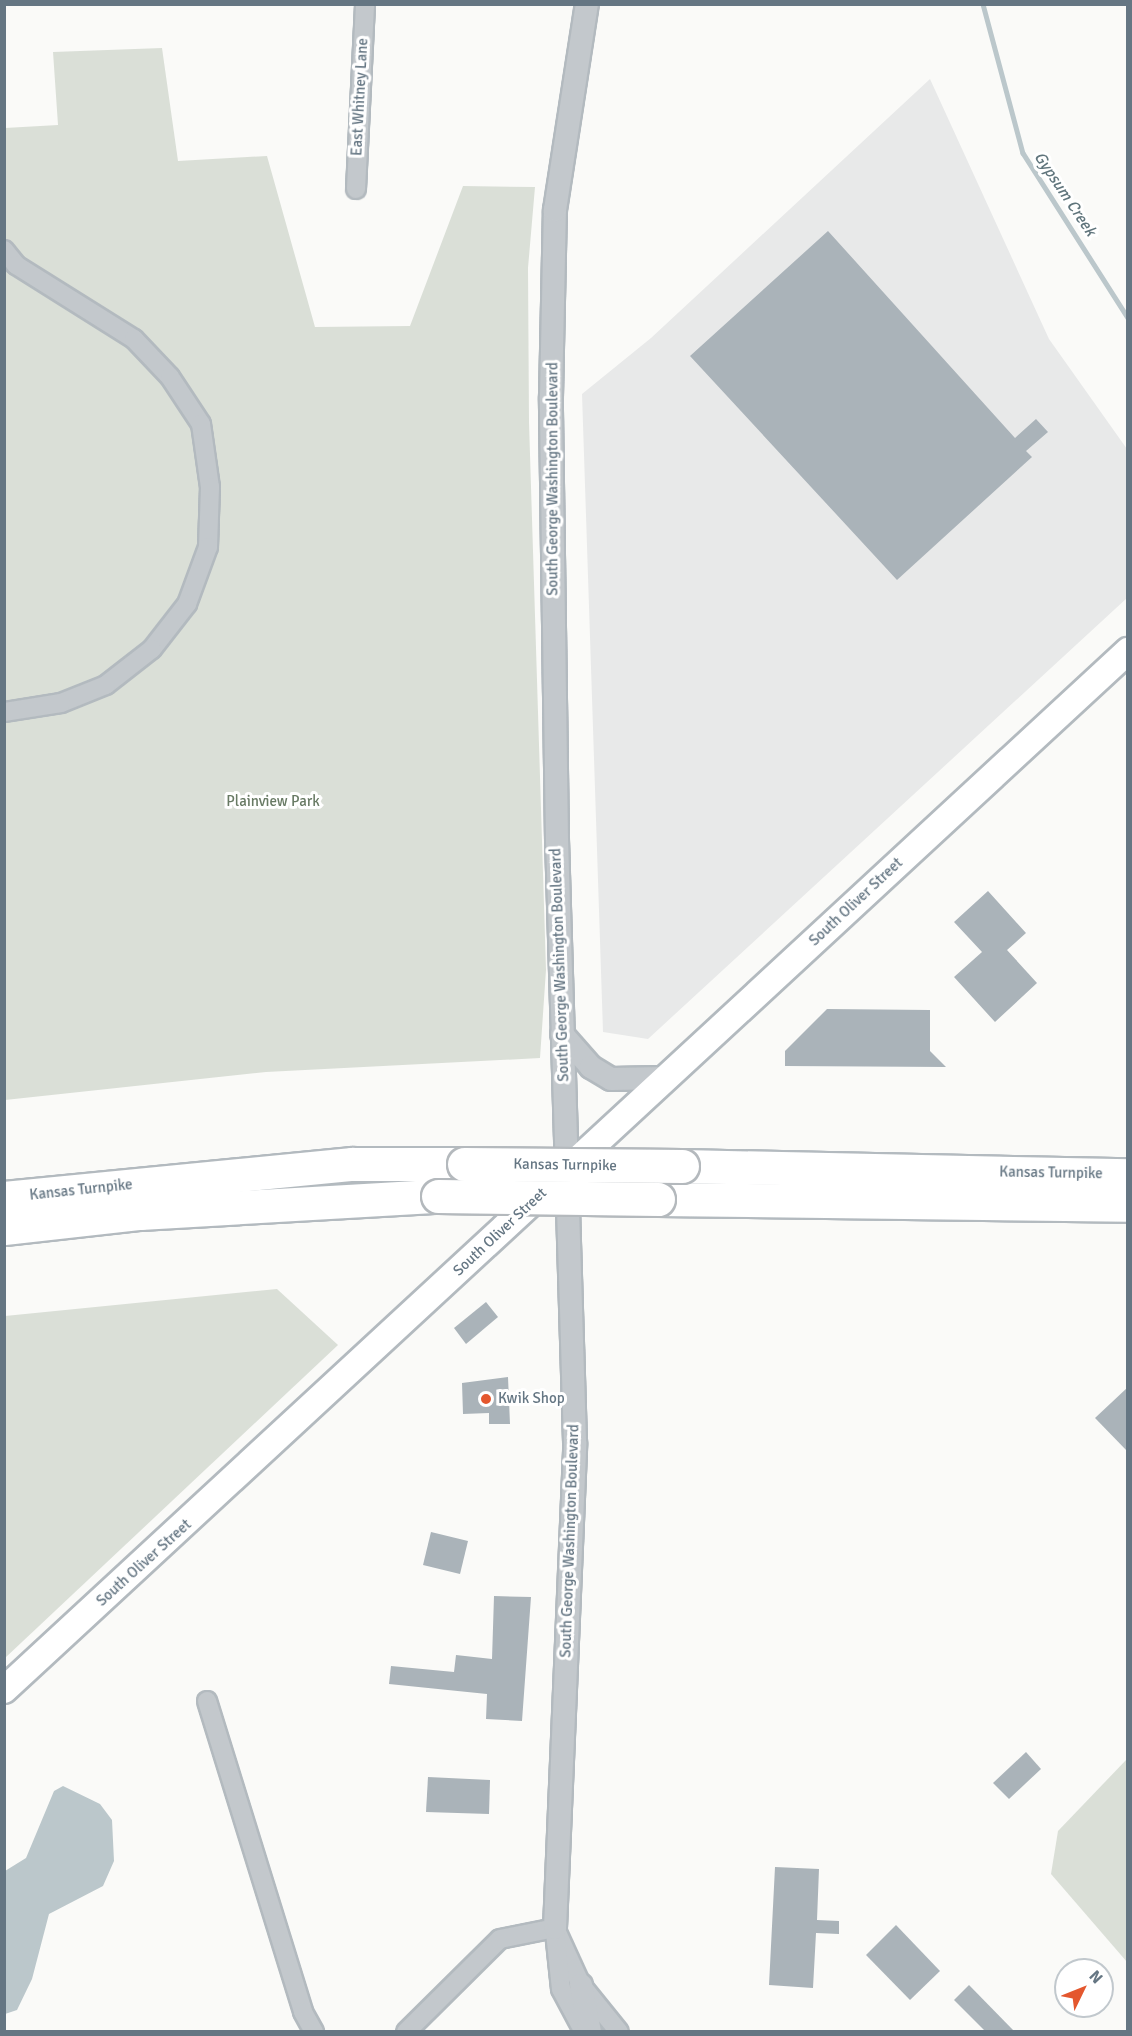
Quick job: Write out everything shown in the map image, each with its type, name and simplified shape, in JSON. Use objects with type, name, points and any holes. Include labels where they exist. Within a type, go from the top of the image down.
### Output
[{"type":"highway","name":"Kansas Turnpike","points":[[4,1198],[352,1164],[682,1166],[1128,1175]]},
{"type":"highway","name":"Kansas Turnpike","points":[[4,1228],[140,1213],[438,1196],[1128,1205]]},
{"type":"main road","name":"South Oliver Street","points":[[4,1690],[1128,651]]},
{"type":"street","name":"East Whitney Lane","points":[[356,189],[365,4]]},
{"type":"street","name":"South George Washington Boulevard","points":[[555,1928],[575,1442],[562,1034],[551,408],[555,213],[587,4]]},
{"type":"street","points":[[4,250],[16,266],[134,339],[170,377],[201,424],[210,487],[208,547],[187,604],[152,650],[106,685],[62,703],[4,712]]},
{"type":"street","points":[[562,1034],[591,1067],[611,1079],[665,1078]]},
{"type":"street","points":[[207,1701],[303,2012],[314,2031]]},
{"type":"street","points":[[406,2031],[473,1961],[500,1939],[555,1928]]},
{"type":"street","points":[[555,1928],[581,1985],[590,2031]]},
{"type":"street","points":[[555,1928],[554,1958],[561,1989],[584,2031]]},
{"type":"street","points":[[581,1985],[619,2031]]},
{"type":"shaded area","points":[[930,79],[1049,339],[1127,449],[1127,598],[648,1039],[603,1032],[582,394],[651,338]]},
{"type":"shaded area","points":[[63,1786],[100,1804],[112,1820],[114,1861],[103,1886],[49,1914],[32,1979],[17,2010],[5,2014],[5,1871],[26,1858],[54,1791]]},
{"type":"green space","name":"Plainview Park","points":[[162,48],[178,161],[267,156],[315,327],[410,326],[463,186],[535,187],[528,268],[529,422],[546,970],[540,1058],[266,1072],[5,1100],[5,128],[58,125],[53,52]]},
{"type":"green space","points":[[277,1289],[338,1345],[5,1658],[5,1316]]},
{"type":"green space","points":[[1127,1759],[1127,1962],[1051,1874],[1058,1831]]},
{"type":"building","points":[[828,231],[1015,438],[1036,419],[1048,432],[1026,451],[1032,457],[897,580],[690,356]]},
{"type":"building","points":[[988,891],[1026,933],[1007,950],[1037,983],[995,1022],[954,977],[982,952],[954,922]]},
{"type":"building","points":[[827,1009],[930,1010],[930,1051],[946,1067],[785,1066],[785,1051]]},
{"type":"building","points":[[486,1302],[498,1317],[466,1344],[454,1328]]},
{"type":"building","points":[[508,1377],[510,1424],[489,1424],[489,1413],[463,1414],[462,1383]]},
{"type":"building","points":[[1128,1387],[1128,1452],[1095,1418]]},
{"type":"building","points":[[431,1532],[468,1541],[460,1574],[423,1565]]},
{"type":"building","points":[[494,1596],[531,1597],[522,1721],[486,1719],[487,1694],[389,1684],[391,1666],[454,1672],[456,1655],[492,1659]]},
{"type":"building","points":[[1026,1752],[1041,1769],[1009,1799],[993,1783]]},
{"type":"building","points":[[428,1777],[490,1780],[489,1814],[426,1812]]},
{"type":"building","points":[[775,1867],[819,1869],[817,1920],[839,1921],[839,1934],[816,1933],[813,1988],[769,1985]]},
{"type":"building","points":[[896,1925],[940,1971],[910,2000],[866,1955]]},
{"type":"building","points":[[969,1985],[1014,2031],[985,2031],[954,2000]]},
{"type":"waterway","name":"Gypsum Creek","points":[[983,4],[1023,153],[1128,318]]},
{"type":"place","name":"Kwik Shop","points":[[486,1399]]}]
